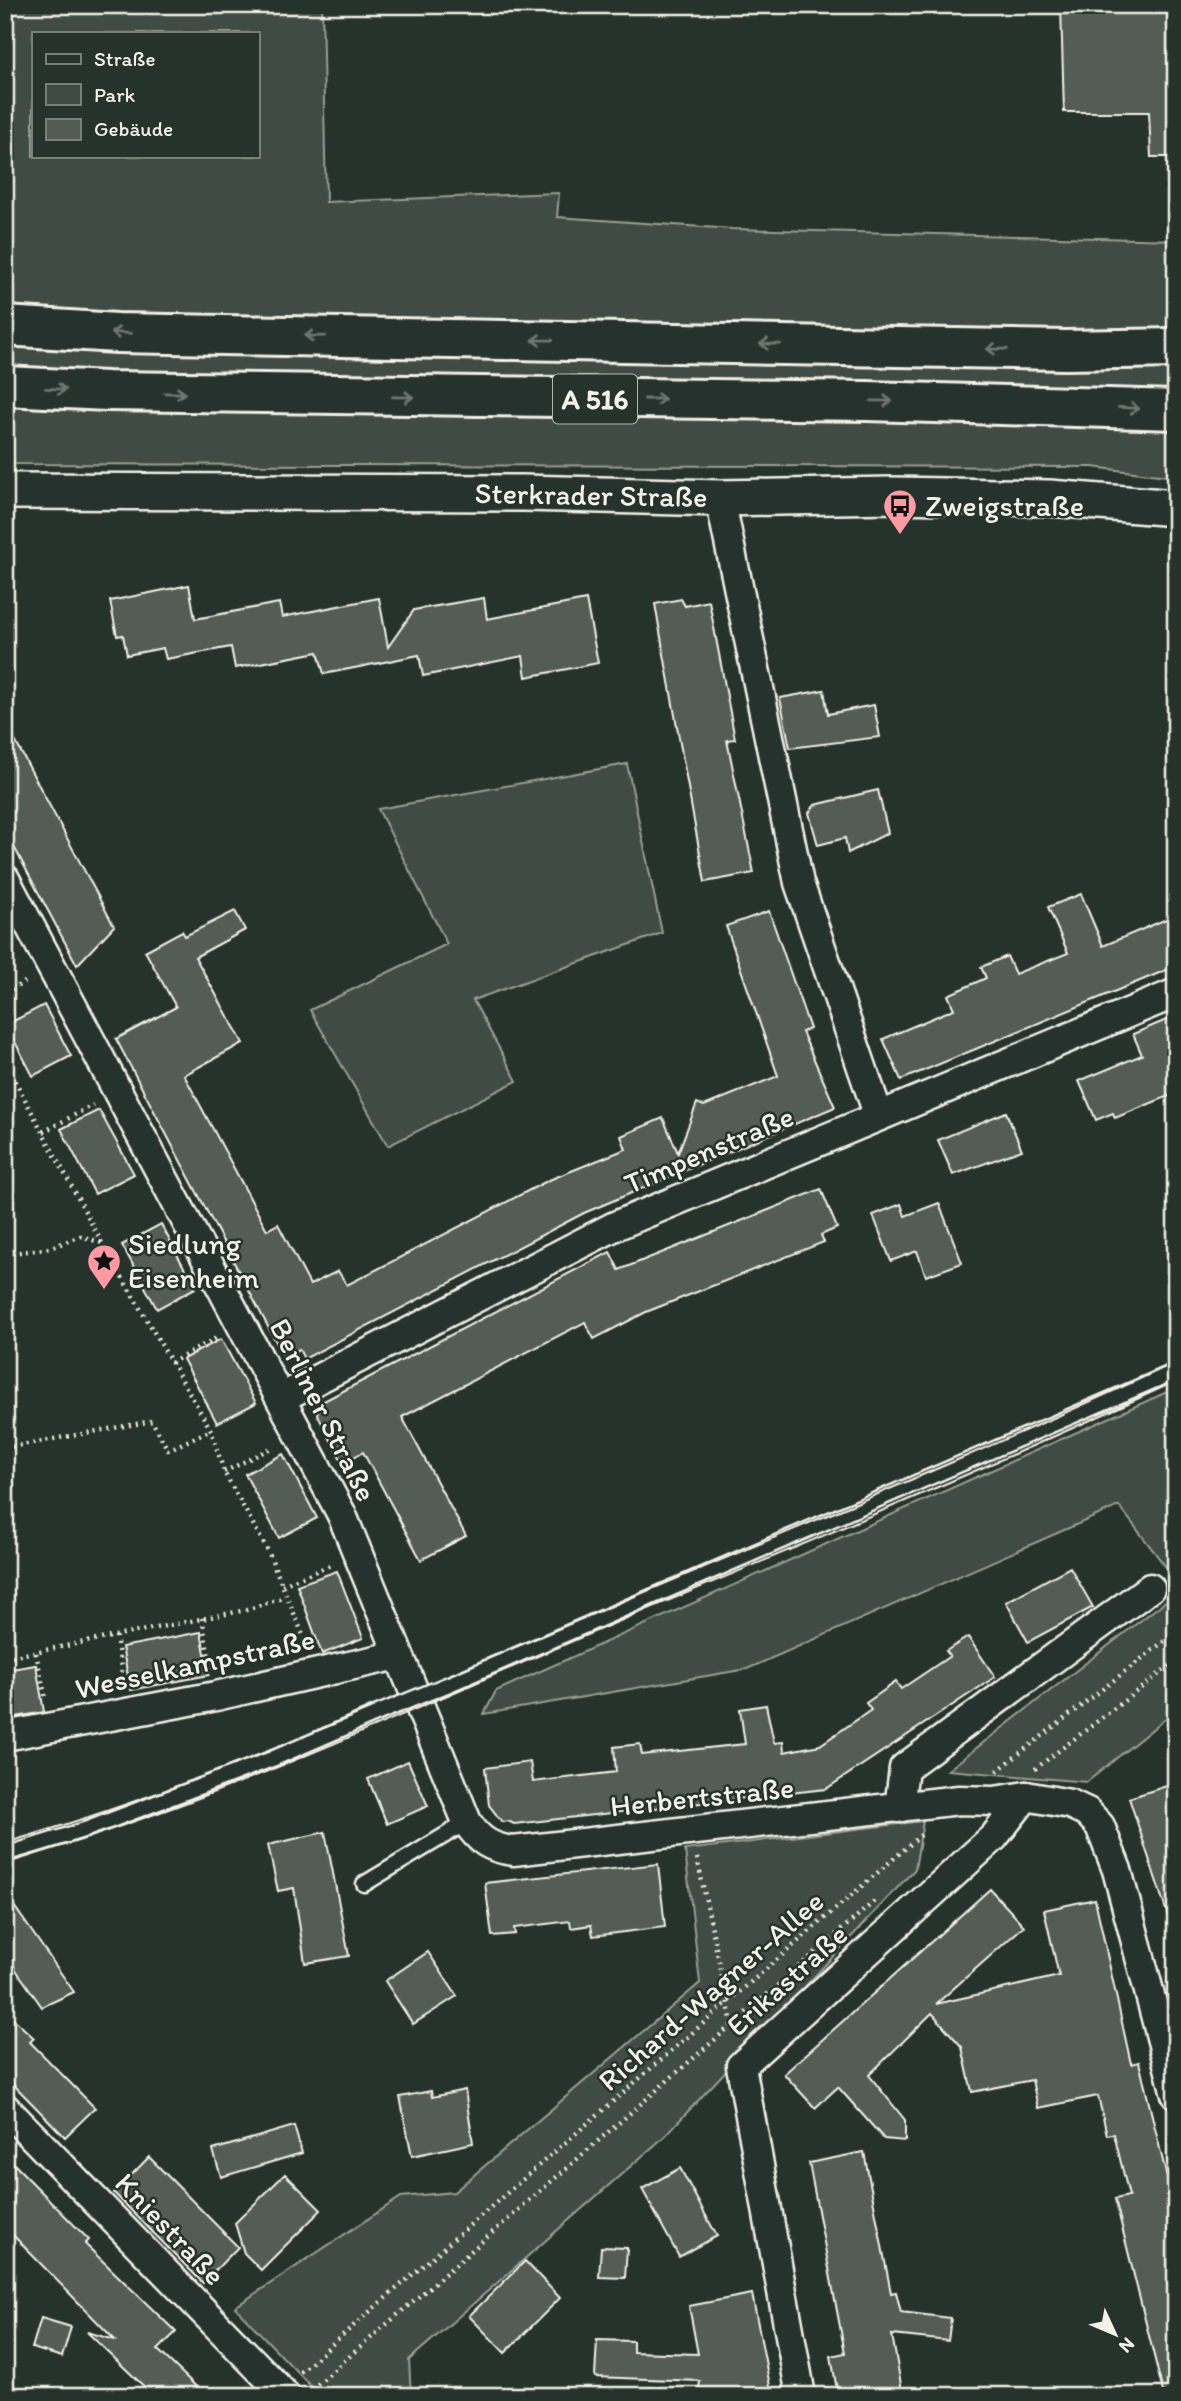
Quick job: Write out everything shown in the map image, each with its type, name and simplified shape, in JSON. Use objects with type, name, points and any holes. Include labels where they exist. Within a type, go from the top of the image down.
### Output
[{"type":"highway","name":"A 516","points":[[5,326],[117,333],[1066,350],[1176,357]]},
{"type":"highway","points":[[1066,350],[1176,348]]},
{"type":"highway","name":"A 516","points":[[5,386],[175,393],[867,401],[1176,410]]},
{"type":"street","name":"Sterkrader Straße","points":[[5,491],[509,493],[720,498],[982,496],[1176,508]]},
{"type":"street","points":[[720,498],[800,883],[878,1114]]},
{"type":"street","name":"Berliner Straße","points":[[5,879],[300,1433],[358,1555],[467,1822],[484,1842],[513,1851]]},
{"type":"street","name":"Timpenstraße","points":[[281,1398],[615,1226],[878,1114],[1176,993]]},
{"type":"street","points":[[899,1808],[904,1768],[1150,1588]]},
{"type":"street","name":"Wesselkampstraße","points":[[5,1736],[216,1696],[398,1655]]},
{"type":"street","name":"Herbertstraße","points":[[513,1851],[959,1800],[994,1801],[1026,1796],[1070,1804],[1087,1812],[1100,1826],[1117,1870],[1176,2094]]},
{"type":"street","name":"Erikastraße","points":[[801,2396],[741,2066],[994,1837],[1026,1796]]},
{"type":"street","name":"Kniestraße","points":[[5,2108],[290,2394]]},
{"type":"lane","points":[[5,1853],[85,1830],[272,1759],[1176,1371]]},
{"type":"lane","points":[[129,1712],[158,1719]]},
{"type":"lane","points":[[364,1884],[467,1822]]},
{"type":"path","points":[[5,1062],[102,1243],[211,1430],[223,1472],[268,1551],[285,1597],[320,1672]]},
{"type":"path","points":[[43,1132],[118,1091]]},
{"type":"path","points":[[5,1254],[50,1248],[81,1236],[102,1243]]},
{"type":"path","points":[[171,1363],[242,1324]]},
{"type":"path","points":[[5,1448],[152,1421],[168,1450],[211,1430]]},
{"type":"path","points":[[223,1472],[300,1433]]},
{"type":"path","points":[[282,1585],[358,1555]]},
{"type":"path","points":[[5,1658],[246,1610],[285,1597]]},
{"type":"path","points":[[202,1618],[216,1696]]},
{"type":"path","name":"Richard-Wagner-Allee","points":[[290,2394],[959,1800],[1176,1632]]},
{"type":"path","points":[[116,1636],[129,1712]]},
{"type":"path","points":[[36,1653],[52,1727]]},
{"type":"path","points":[[994,1801],[1176,1661]]},
{"type":"path","points":[[692,1832],[741,2066]]},
{"type":"path","points":[[290,2394],[732,2026],[888,1890]]},
{"type":"green space","points":[[5,5],[322,5],[326,202],[559,193],[557,217],[732,229],[1176,240],[1176,477],[1092,467],[5,464]]},
{"type":"green space","points":[[627,764],[662,933],[473,1000],[517,1081],[388,1146],[310,1010],[447,944],[378,809]]},
{"type":"green space","points":[[1176,1388],[1176,1580],[1119,1506],[747,1669],[484,1714],[496,1691]]},
{"type":"green space","points":[[1176,1593],[1176,1710],[1087,1782],[948,1770]]},
{"type":"green space","points":[[923,1821],[915,1869],[664,2137],[409,2360],[411,2396],[320,2396],[235,2307],[401,2197],[454,2192],[700,1983],[685,1850]]},
{"type":"building","points":[[1061,5],[1176,5],[1176,157],[1151,157],[1149,112],[1064,112]]},
{"type":"building","points":[[189,585],[195,619],[279,603],[282,617],[379,598],[388,647],[414,610],[484,598],[487,619],[586,600],[598,663],[526,677],[523,656],[423,676],[419,655],[324,674],[318,652],[235,668],[231,647],[166,659],[163,648],[127,655],[123,635],[117,636],[110,601]]},
{"type":"building","points":[[681,599],[685,606],[709,601],[735,739],[727,740],[754,873],[705,882],[655,604]]},
{"type":"building","points":[[824,690],[828,714],[874,705],[880,737],[790,748],[780,698]]},
{"type":"building","points":[[5,722],[114,926],[77,965],[5,830]]},
{"type":"building","points":[[878,790],[888,833],[848,853],[845,838],[818,845],[809,813],[815,805]]},
{"type":"building","points":[[1081,894],[1103,946],[1176,915],[1176,966],[901,1080],[883,1039],[954,1009],[948,995],[986,978],[981,967],[1007,956],[1015,974],[1068,953],[1048,907]]},
{"type":"building","points":[[235,911],[245,930],[195,957],[243,1043],[184,1075],[267,1230],[278,1224],[310,1285],[338,1271],[347,1285],[549,1180],[626,1149],[621,1136],[663,1118],[678,1153],[697,1103],[704,1106],[778,1076],[726,926],[769,911],[810,1029],[802,1032],[835,1107],[584,1213],[304,1359],[299,1349],[284,1357],[116,1039],[176,1007],[145,951],[182,931],[185,936]]},
{"type":"building","points":[[44,1005],[71,1056],[33,1076],[6,1025]]},
{"type":"building","points":[[1176,1016],[1176,1093],[1115,1118],[1113,1113],[1096,1120],[1079,1081],[1142,1055],[1133,1034]]},
{"type":"building","points":[[99,1110],[134,1174],[95,1194],[61,1129]]},
{"type":"building","points":[[1006,1112],[1022,1150],[953,1175],[938,1140]]},
{"type":"building","points":[[821,1189],[837,1228],[821,1235],[824,1242],[646,1312],[594,1339],[585,1322],[402,1417],[466,1536],[421,1560],[363,1452],[343,1463],[317,1414],[320,1403],[610,1252],[619,1270]]},
{"type":"building","points":[[939,1203],[962,1263],[926,1276],[917,1251],[891,1261],[873,1215],[901,1204],[905,1216]]},
{"type":"building","points":[[161,1224],[195,1288],[157,1309],[122,1245]]},
{"type":"building","points":[[221,1339],[256,1403],[217,1423],[183,1359]]},
{"type":"building","points":[[283,1454],[317,1518],[279,1538],[245,1474]]},
{"type":"building","points":[[1070,1567],[1093,1607],[1028,1642],[1006,1602]]},
{"type":"building","points":[[337,1571],[363,1638],[322,1654],[297,1585]]},
{"type":"building","points":[[201,1632],[209,1675],[131,1690],[122,1647]]},
{"type":"building","points":[[968,1637],[995,1677],[826,1789],[514,1824],[502,1822],[489,1805],[485,1768],[530,1762],[533,1782],[616,1772],[614,1747],[640,1744],[642,1755],[745,1744],[740,1709],[766,1705],[774,1743],[783,1742],[784,1752],[820,1745],[871,1710],[866,1703],[896,1682],[901,1689],[950,1656],[946,1651]]},
{"type":"building","points":[[36,1665],[44,1712],[5,1719],[5,1670]]},
{"type":"building","points":[[408,1761],[428,1806],[387,1824],[368,1779]]},
{"type":"building","points":[[1176,1783],[1176,1924],[1171,1925],[1129,1798]]},
{"type":"building","points":[[325,1832],[349,1956],[305,1963],[294,1888],[278,1891],[268,1845]]},
{"type":"building","points":[[658,1864],[665,1927],[593,1936],[591,1925],[571,1928],[570,1921],[514,1928],[515,1934],[492,1936],[485,1883]]},
{"type":"building","points":[[990,1889],[1024,1926],[936,2004],[1059,1976],[1044,1910],[1095,1899],[1131,2064],[1139,2062],[1176,2215],[1176,2396],[1164,2396],[1115,2199],[1129,2196],[1114,2134],[1107,2135],[1098,2096],[1038,2108],[1032,2080],[972,2092],[962,2047],[932,2013],[869,2075],[905,2120],[905,2141],[884,2139],[838,2087],[815,2108],[784,2074]]},
{"type":"building","points":[[5,1893],[74,1992],[42,2007],[5,1954]]},
{"type":"building","points":[[428,1952],[457,1996],[413,2024],[385,1981]]},
{"type":"building","points":[[5,2011],[34,2038],[30,2042],[95,2108],[65,2137],[5,2076]]},
{"type":"building","points":[[465,2090],[473,2143],[412,2156],[400,2097],[431,2091],[432,2097]]},
{"type":"building","points":[[294,2126],[302,2153],[221,2177],[213,2150]]},
{"type":"building","points":[[864,2152],[891,2293],[896,2292],[901,2312],[951,2318],[948,2341],[892,2335],[903,2396],[838,2396],[831,2356],[845,2353],[809,2163]]},
{"type":"building","points":[[5,2155],[89,2240],[85,2244],[176,2332],[158,2350],[206,2396],[154,2396],[87,2332],[115,2340],[5,2227]]},
{"type":"building","points":[[149,2157],[238,2247],[203,2283],[114,2193]]},
{"type":"building","points":[[680,2168],[717,2236],[679,2257],[642,2189]]},
{"type":"building","points":[[285,2174],[321,2210],[261,2270],[244,2253],[235,2223]]},
{"type":"building","points":[[601,2247],[627,2248],[625,2278],[599,2277]]},
{"type":"building","points":[[525,2261],[560,2298],[505,2353],[469,2316]]},
{"type":"building","points":[[752,2294],[772,2396],[698,2396],[700,2381],[595,2377],[597,2340],[633,2341],[633,2352],[698,2354],[689,2306]]},
{"type":"building","points":[[41,2318],[71,2327],[62,2357],[32,2348]]},
{"type":"tram line","points":[[5,1843],[153,1795],[299,1739],[956,1461],[1176,1362]]},
{"type":"tram line","points":[[5,1862],[149,1816],[290,1762],[949,1482],[1176,1381]]},
{"type":"place","name":"Zweigstraße","points":[[900,536]]},
{"type":"place","name":"Siedlung Eisenheim","points":[[104,1291]]}]
